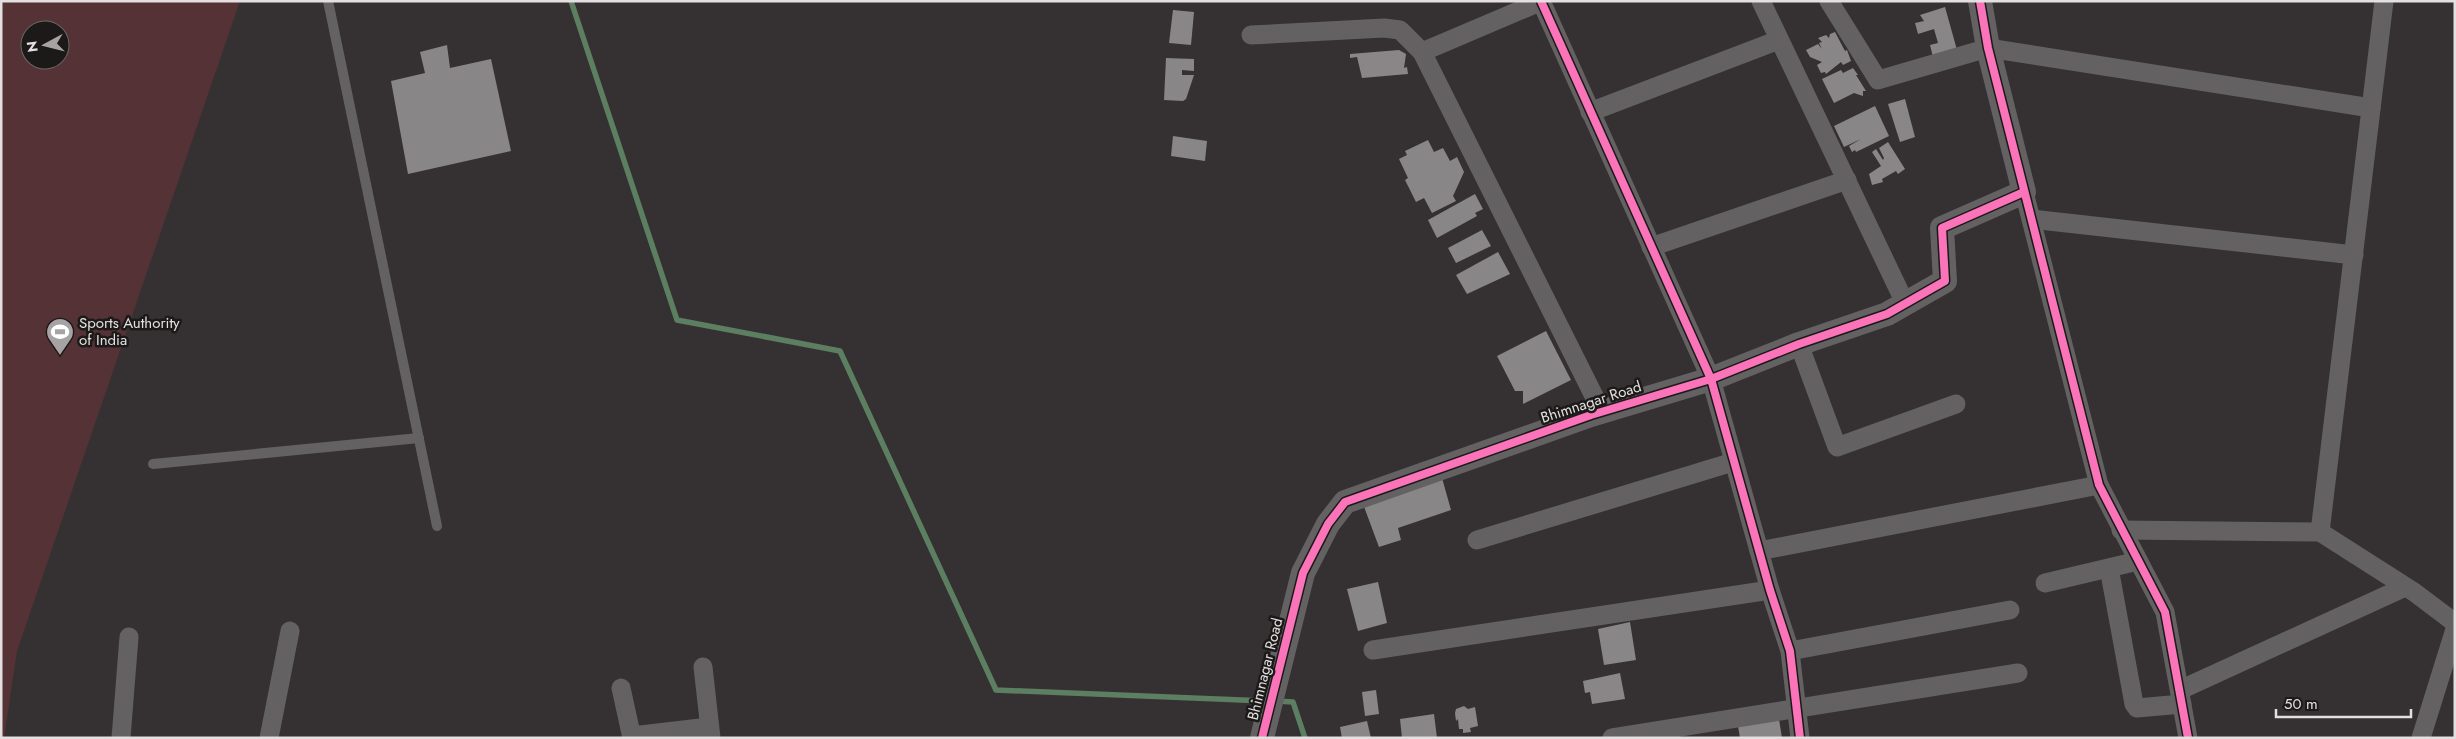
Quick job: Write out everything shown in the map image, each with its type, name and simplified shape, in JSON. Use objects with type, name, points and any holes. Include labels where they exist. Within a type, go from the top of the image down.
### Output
[{"type":"street","points":[[1422,52],[1541,1],[1711,379],[1770,590],[1790,651],[1795,708],[1800,738]]},
{"type":"street","points":[[1761,1],[1905,303]]},
{"type":"street","points":[[1829,1],[1878,80],[1988,48],[2371,108]]},
{"type":"street","points":[[1980,1],[1986,27],[1988,48],[2030,219],[2099,485],[2165,612],[2188,738]]},
{"type":"street","points":[[2320,532],[2384,1]]},
{"type":"street","points":[[1251,35],[1384,28],[1400,30],[1422,52],[1602,412]]},
{"type":"street","points":[[1590,112],[1780,40]]},
{"type":"street","points":[[1651,247],[1847,180]]},
{"type":"street","name":"Bhimnagar Road","points":[[1262,738],[1302,573],[1328,524],[1345,502],[1602,412],[1711,379],[1799,344],[1887,314],[1944,281],[1942,228],[2024,192]]},
{"type":"street","points":[[2030,219],[2354,255]]},
{"type":"street","points":[[1799,344],[1837,447],[1956,404]]},
{"type":"street","points":[[1477,540],[1734,462]]},
{"type":"street","points":[[1759,551],[2099,485]]},
{"type":"street","points":[[2121,530],[2320,532],[2405,587],[2455,623]]},
{"type":"street","points":[[2045,583],[2138,562]]},
{"type":"street","points":[[2109,568],[2134,704],[2138,708],[2181,697],[2405,587]]},
{"type":"street","points":[[1373,650],[1770,590]]},
{"type":"street","points":[[1790,651],[2010,610]]},
{"type":"street","points":[[2421,738],[2455,629]]},
{"type":"street","points":[[270,738],[290,631]]},
{"type":"street","points":[[121,738],[129,637]]},
{"type":"street","points":[[621,688],[632,737],[710,732],[703,667]]},
{"type":"street","points":[[1612,738],[2018,673]]},
{"type":"lane","points":[[328,1],[438,526]]},
{"type":"lane","points":[[153,464],[419,438]]},
{"type":"shaded area","name":"Sports Authority of India","points":[[1,1],[240,1],[17,651],[4,738],[1,738]]},
{"type":"building","points":[[1945,7],[1957,50],[1933,57],[1930,45],[1938,43],[1934,29],[1918,34],[1915,23],[1924,21],[1920,15]]},
{"type":"building","points":[[1173,10],[1194,12],[1191,45],[1169,43]]},
{"type":"building","points":[[1835,32],[1845,51],[1847,50],[1851,61],[1843,65],[1841,62],[1826,74],[1825,72],[1821,73],[1817,65],[1822,62],[1810,57],[1806,50],[1818,44],[1822,49],[1819,43],[1822,42],[1818,38],[1826,35],[1829,38],[1830,34]]},
{"type":"building","points":[[447,45],[450,68],[491,59],[511,151],[408,174],[391,81],[425,73],[420,52]]},
{"type":"building","points":[[1399,50],[1406,54],[1404,68],[1407,67],[1408,74],[1362,78],[1357,57],[1350,58],[1350,54]]},
{"type":"building","points":[[1166,58],[1194,59],[1194,71],[1182,70],[1182,75],[1194,75],[1186,99],[1183,101],[1164,100]]},
{"type":"building","points":[[1853,68],[1866,91],[1863,91],[1863,96],[1854,93],[1834,103],[1822,79],[1841,70],[1843,73]]},
{"type":"building","points":[[1905,99],[1915,137],[1900,142],[1888,104]]},
{"type":"building","points":[[1875,106],[1889,136],[1856,152],[1855,150],[1852,152],[1849,146],[1861,139],[1844,147],[1834,126]]},
{"type":"building","points":[[1173,136],[1207,141],[1205,161],[1171,156]]},
{"type":"building","points":[[1428,140],[1434,152],[1443,148],[1450,161],[1457,157],[1464,172],[1453,196],[1456,201],[1432,213],[1424,198],[1416,202],[1405,180],[1408,178],[1399,159],[1407,155],[1405,151]]},
{"type":"building","points":[[1888,142],[1905,169],[1898,174],[1896,171],[1882,179],[1883,182],[1872,185],[1869,174],[1881,166],[1872,152],[1876,149],[1883,160],[1884,158],[1879,148]]},
{"type":"building","points":[[1475,194],[1483,209],[1475,213],[1477,216],[1437,238],[1428,220]]},
{"type":"building","points":[[1482,230],[1491,246],[1456,263],[1448,248]]},
{"type":"building","points":[[1498,252],[1510,274],[1467,294],[1456,275]]},
{"type":"building","points":[[1546,331],[1571,380],[1523,404],[1523,391],[1515,391],[1497,356]]},
{"type":"building","points":[[1442,478],[1451,510],[1398,528],[1401,540],[1379,547],[1363,504]]},
{"type":"building","points":[[1378,582],[1387,623],[1358,631],[1347,589]]},
{"type":"building","points":[[1630,622],[1636,660],[1604,665],[1598,629]]},
{"type":"building","points":[[1620,673],[1625,699],[1592,704],[1590,692],[1585,693],[1583,681]]},
{"type":"building","points":[[1376,690],[1379,714],[1365,716],[1362,692]]},
{"type":"building","points":[[1464,706],[1468,709],[1475,707],[1478,726],[1470,728],[1471,732],[1463,733],[1463,729],[1459,729],[1455,713],[1456,709]]},
{"type":"building","points":[[1778,713],[1782,738],[1740,738],[1737,720]]},
{"type":"building","points":[[1434,714],[1437,738],[1402,738],[1400,719]]},
{"type":"building","points":[[1367,721],[1371,738],[1342,738],[1340,727]]},
{"type":"waterway","points":[[571,1],[677,320],[840,351],[996,690],[1266,701]]},
{"type":"waterway","points":[[1276,701],[1293,702],[1305,738]]},
{"type":"cycle path","points":[[1541,1],[1711,379],[1770,590],[1790,651],[1800,738]]},
{"type":"cycle path","points":[[1980,1],[1988,48],[2099,485],[2165,612],[2188,738]]},
{"type":"cycle path","points":[[1262,738],[1303,573],[1328,524],[1345,502],[1591,415],[1711,379],[1799,344],[1887,314],[1945,281],[1942,228],[2024,192]]},
{"type":"place","name":"Sports Authority of India","points":[[60,356]]}]
